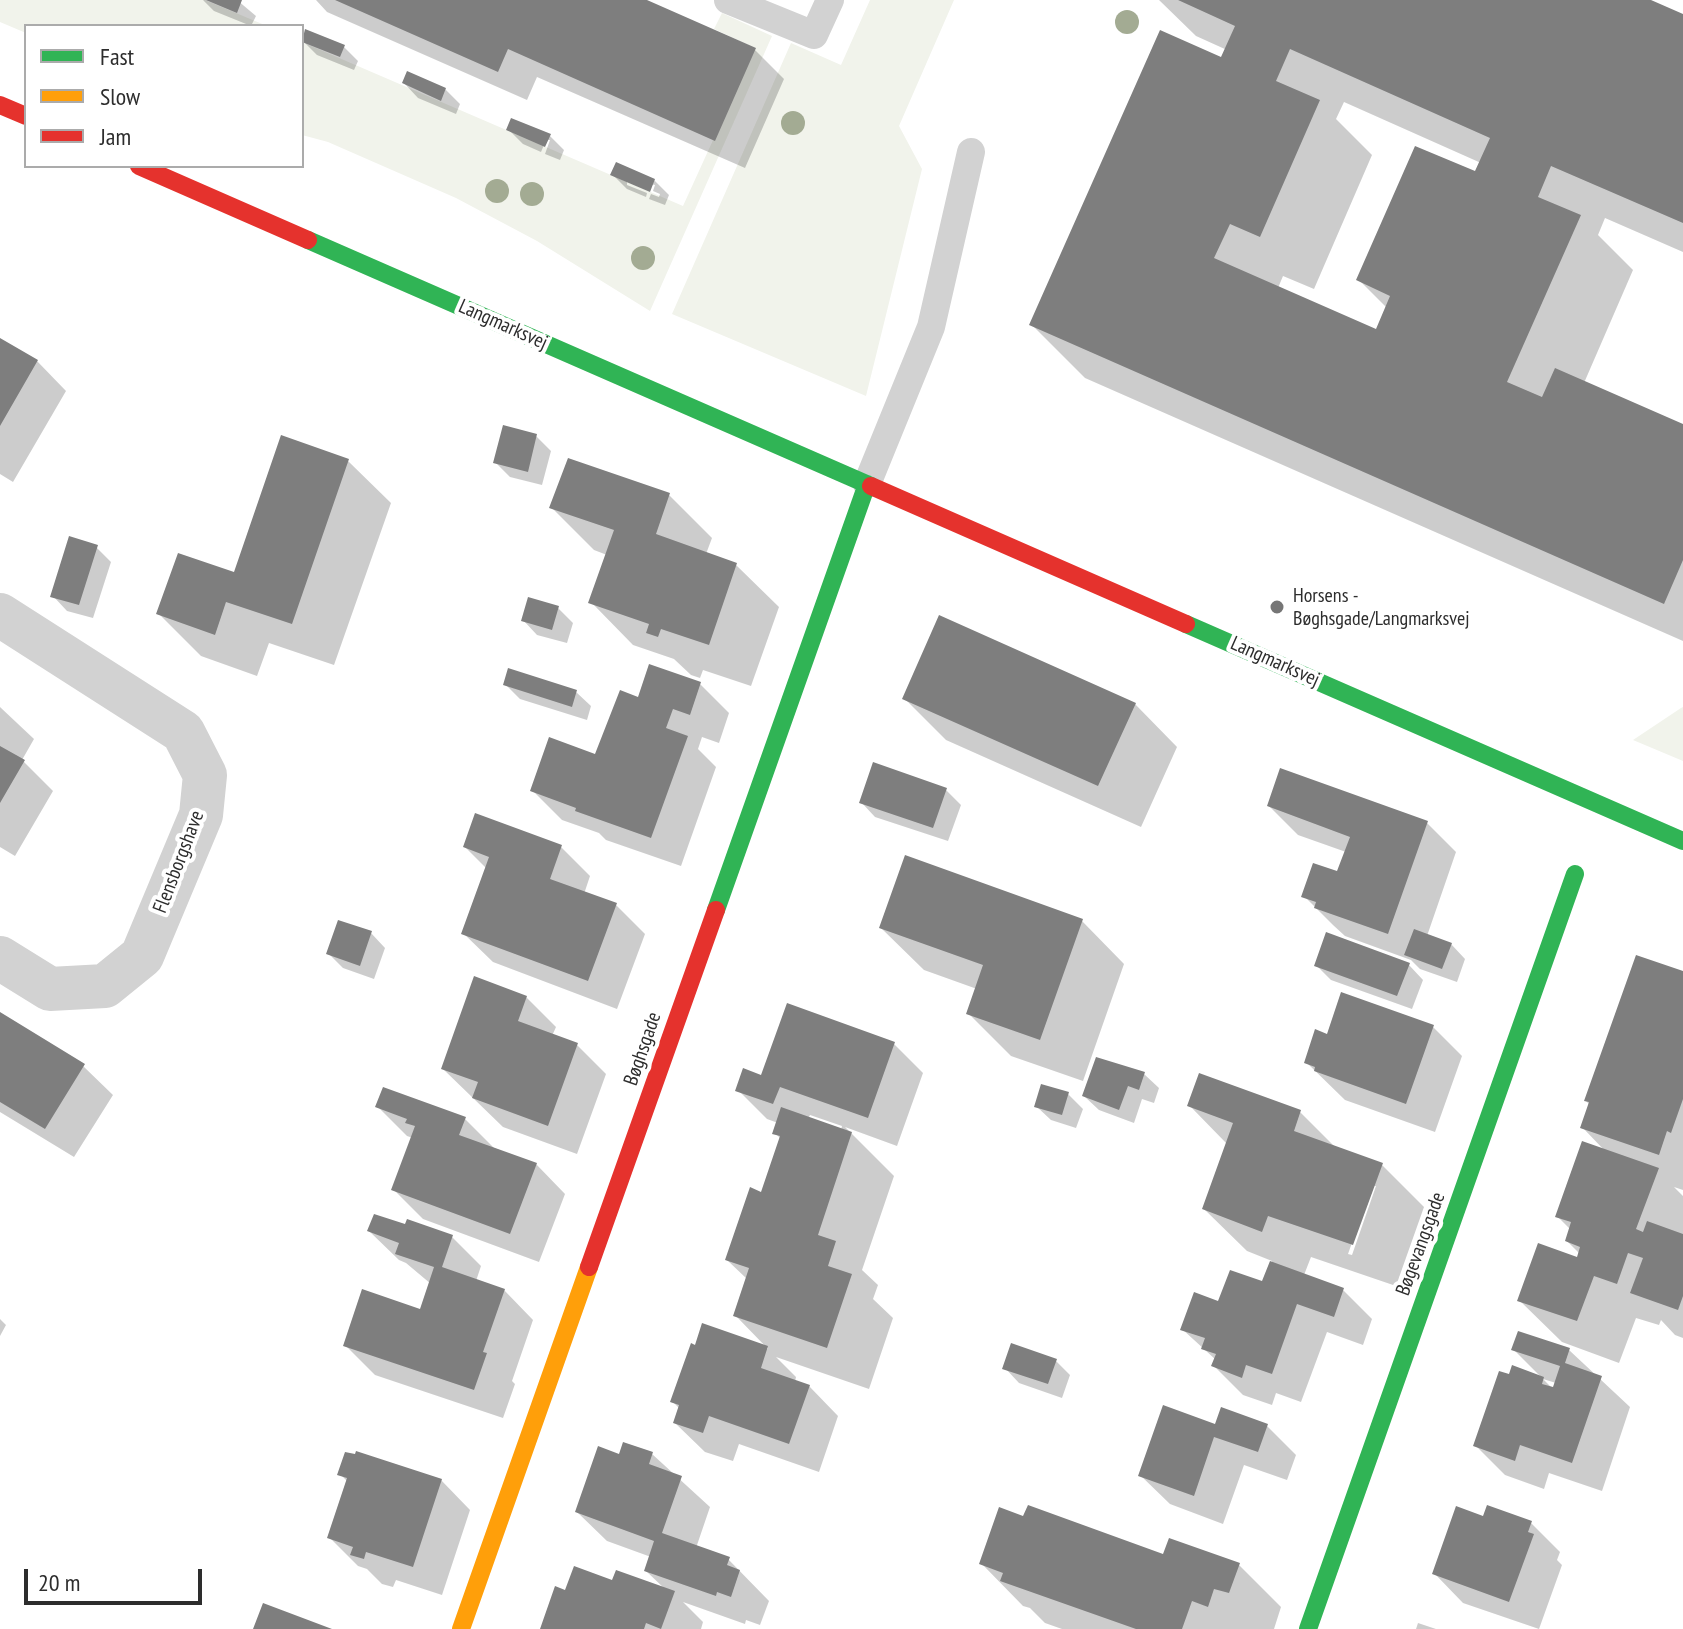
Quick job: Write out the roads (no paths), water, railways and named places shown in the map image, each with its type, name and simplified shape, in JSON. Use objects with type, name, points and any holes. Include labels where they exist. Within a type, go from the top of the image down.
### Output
[{"type":"street","points":[[0,105],[24,115]]},
{"type":"street","name":"Langmarksvej","points":[[144,168],[1683,841]]},
{"type":"street","name":"Bøghsgade","points":[[461,1629],[867,484]]},
{"type":"street","name":"Flensborgshave","points":[[0,615],[183,732],[205,775],[201,815],[142,956],[105,986],[50,989],[0,958]]},
{"type":"street","name":"Bøgevangsgade","points":[[1308,1629],[1575,874]]},
{"type":"lane","points":[[728,0],[814,35],[830,0]]},
{"type":"lane","points":[[867,484],[931,327],[971,152]]},
{"type":"place","name":"Horsens - Bøghsgade/Langmarksvej","points":[[1277,607]]}]
